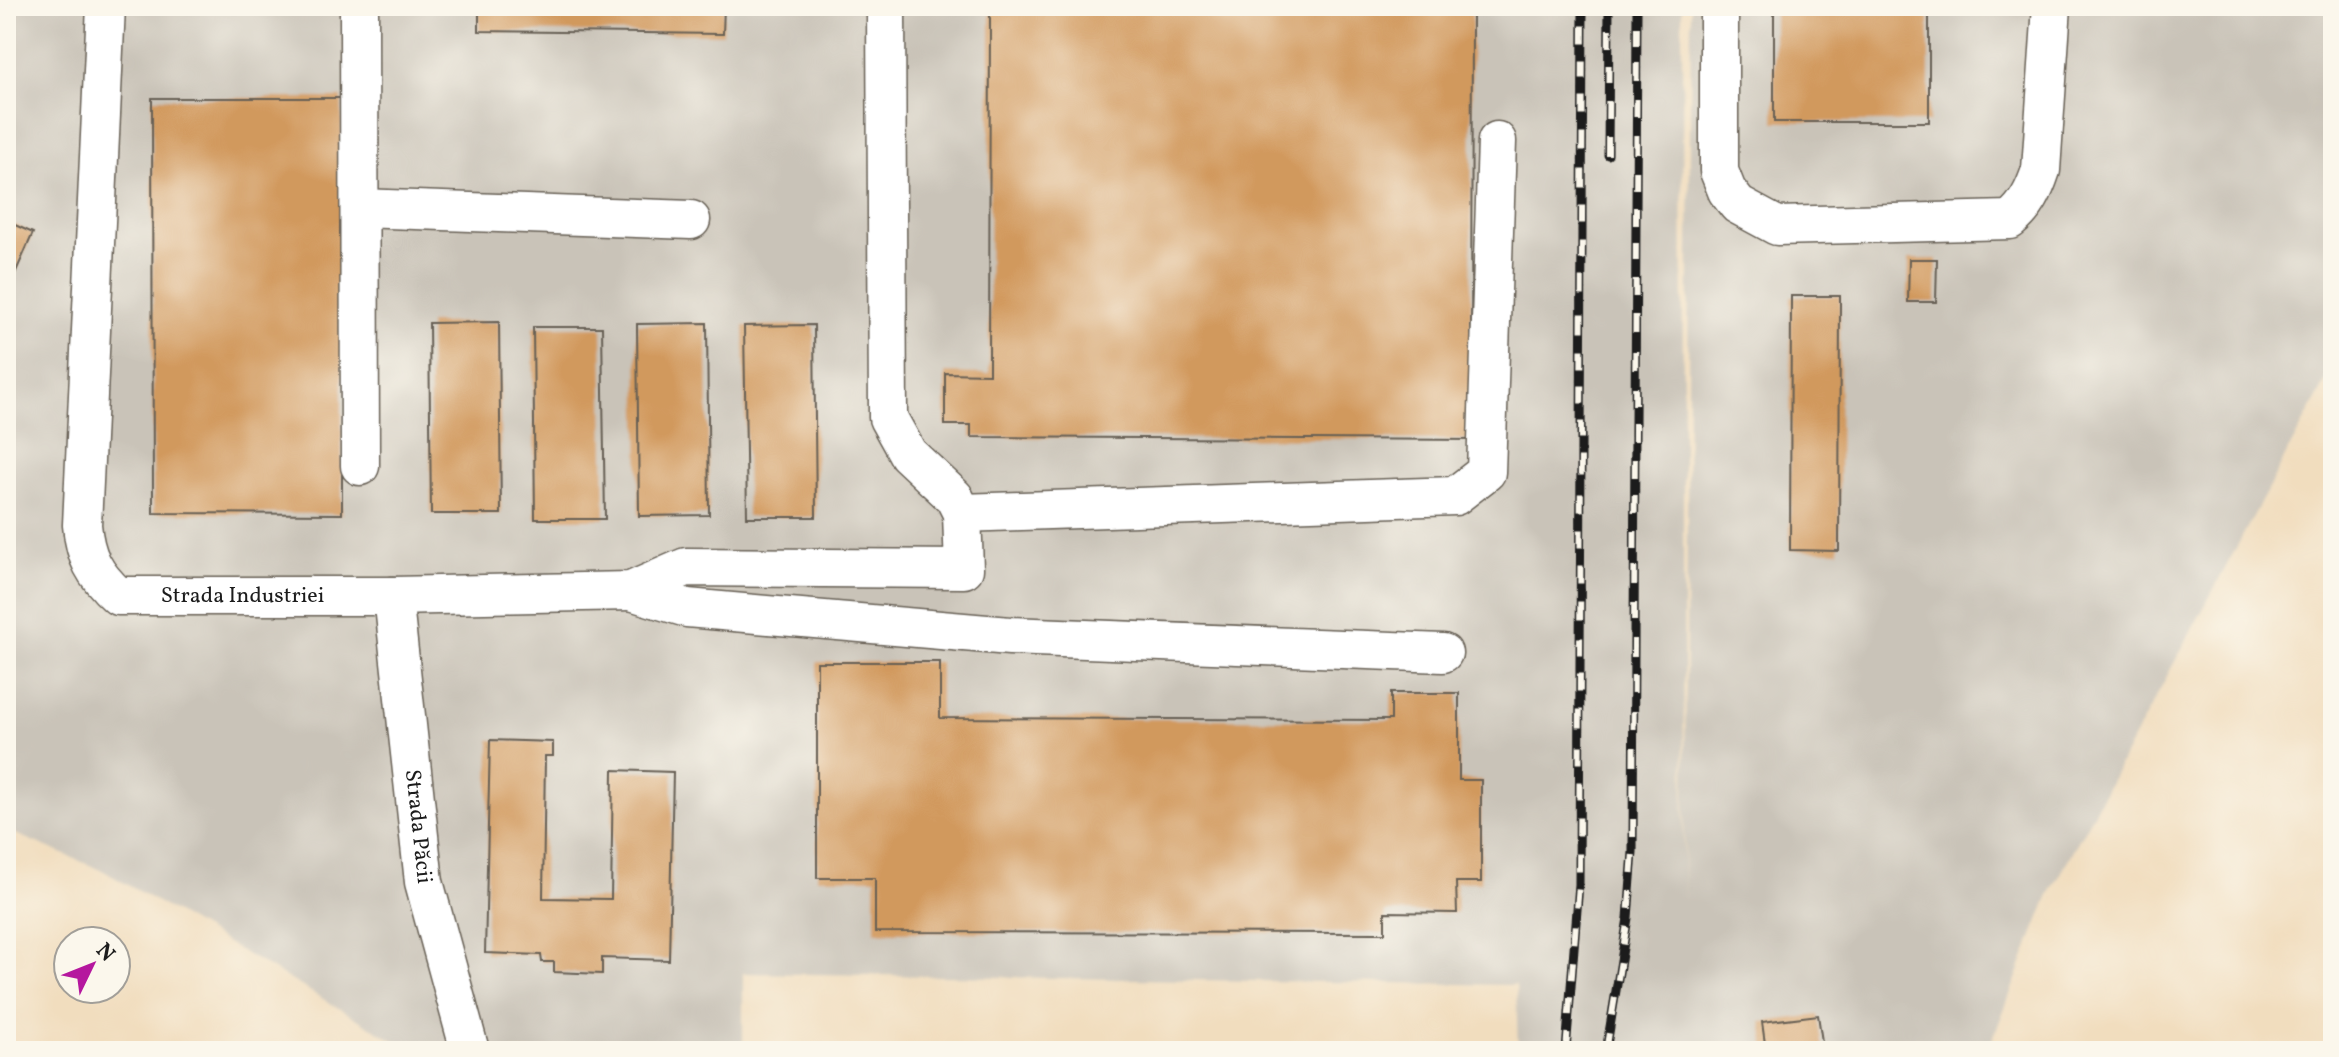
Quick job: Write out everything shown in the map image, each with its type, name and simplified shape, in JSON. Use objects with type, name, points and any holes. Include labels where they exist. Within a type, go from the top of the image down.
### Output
[{"type":"street","name":"Strada Industriei","points":[[106,6],[82,525],[84,550],[96,576],[118,596],[393,596],[631,591],[686,567],[964,569],[962,513]]},
{"type":"street","points":[[359,6],[360,466]]},
{"type":"street","points":[[886,6],[888,418],[908,454],[954,497],[962,513],[1455,496],[1471,487],[1486,472],[1497,141]]},
{"type":"street","points":[[1719,6],[1719,171],[1727,191],[1738,205],[1777,226],[2010,220],[2022,210],[2034,192],[2041,170],[2052,6]]},
{"type":"street","points":[[360,208],[691,220]]},
{"type":"street","points":[[631,591],[687,608],[1010,636],[1443,653]]},
{"type":"street","name":"Strada Păcii","points":[[393,596],[424,882],[470,1051]]},
{"type":"shaded area","points":[[6,6],[1682,6],[1684,906],[1691,6],[2333,6],[2333,368],[2048,897],[1988,1051],[1518,1051],[1516,985],[743,973],[743,1051],[412,1051],[104,871],[6,830]]},
{"type":"building","points":[[479,6],[724,6],[723,34],[479,31]]},
{"type":"building","points":[[990,6],[1472,6],[1471,373],[1483,440],[971,437],[971,425],[945,425],[945,373],[989,374]]},
{"type":"building","points":[[1774,6],[1929,6],[1929,122],[1774,122]]},
{"type":"building","points":[[152,98],[342,98],[342,514],[153,513]]},
{"type":"building","points":[[6,221],[33,233],[6,294]]},
{"type":"building","points":[[1909,259],[1937,259],[1936,302],[1908,302]]},
{"type":"building","points":[[1791,296],[1840,296],[1839,551],[1790,550]]},
{"type":"building","points":[[499,322],[501,514],[431,514],[429,323]]},
{"type":"building","points":[[707,323],[709,515],[639,516],[637,324]]},
{"type":"building","points":[[814,325],[816,517],[747,517],[744,326]]},
{"type":"building","points":[[533,327],[602,327],[605,519],[535,519]]},
{"type":"building","points":[[817,662],[940,662],[940,718],[1391,720],[1391,693],[1459,693],[1459,780],[1481,780],[1481,882],[1456,882],[1457,913],[1385,912],[1385,933],[875,932],[875,878],[817,878]]},
{"type":"building","points":[[490,740],[553,742],[553,756],[545,756],[543,898],[611,899],[613,770],[673,772],[669,960],[602,958],[602,974],[554,972],[554,962],[542,962],[541,955],[485,953]]},
{"type":"building","points":[[1818,1015],[1823,1048],[1813,1051],[1766,1051],[1762,1022]]},
{"type":"railway","points":[[1566,1051],[1579,884],[1583,6]]},
{"type":"railway","points":[[1608,155],[1609,6]]},
{"type":"railway","points":[[1606,1051],[1628,918],[1633,852],[1637,6]]}]
